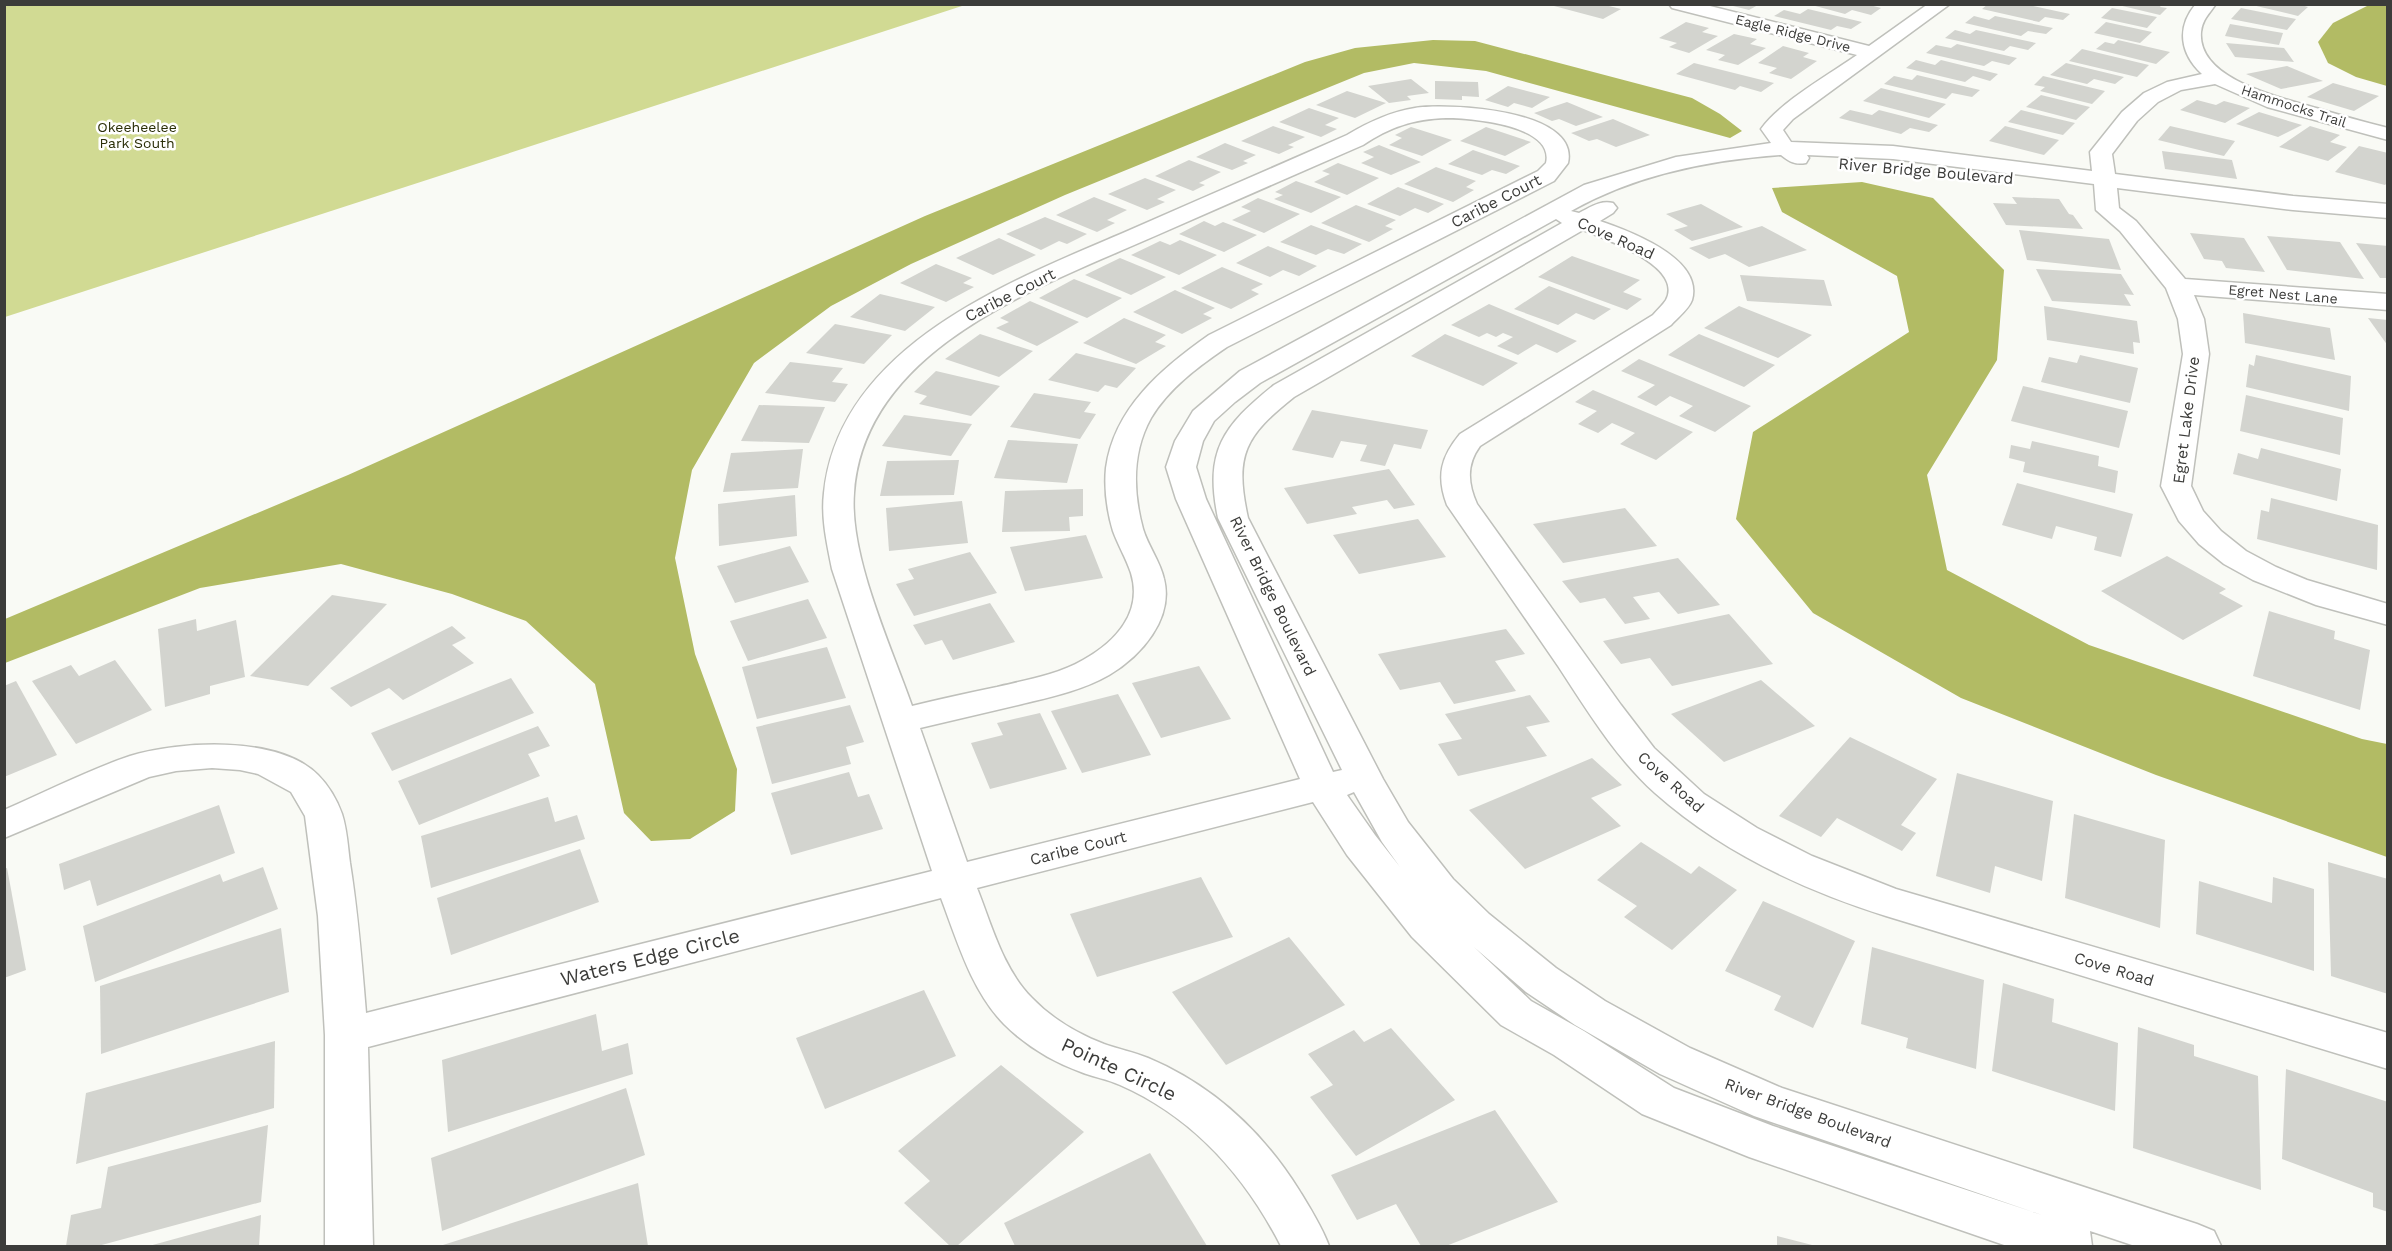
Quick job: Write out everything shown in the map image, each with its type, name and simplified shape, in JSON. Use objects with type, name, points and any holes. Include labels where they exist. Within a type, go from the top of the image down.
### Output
[{"type":"street","name":"Eagle Ridge Drive","points":[[1678,4],[1873,53]]},
{"type":"street","name":"Eagle Ridge Drive","points":[[1781,120],[1941,4]]},
{"type":"street","name":"Hammocks Trail","points":[[2207,4],[2194,19],[2191,28],[2192,42],[2203,64],[2219,78],[2261,98],[2388,134]]},
{"type":"street","points":[[2128,226],[2140,206],[2117,131],[2158,91],[2187,81],[2219,78]]},
{"type":"street","name":"Caribe Court","points":[[900,721],[1054,684],[1095,668],[1115,655],[1135,636],[1145,620],[1150,604],[1150,588],[1128,529],[1121,497],[1120,466],[1128,436],[1142,408],[1162,383],[1188,361],[1218,341],[1546,176],[1556,165],[1558,158],[1553,144],[1546,137],[1525,125],[1480,114],[1430,112],[1394,119],[1355,140],[1021,286],[977,309],[938,334],[904,364],[885,386],[861,420],[846,458],[839,495],[839,526],[848,569],[953,879],[1322,787],[1365,779]]},
{"type":"street","points":[[1785,148],[1772,129],[1781,120],[1814,157]]},
{"type":"street","name":"River Bridge Boulevard","points":[[2068,1246],[1770,1103],[1674,1061],[1590,1013],[1540,980],[1475,925],[1439,889],[1395,832],[1365,779],[1233,518],[1226,493],[1226,469],[1232,447],[1244,426],[1284,391],[1566,216],[1617,180],[1658,168],[1715,157],[1785,148],[1814,157],[2104,184],[2128,168],[2316,205],[2388,211]]},
{"type":"street","points":[[2104,184],[2101,152],[2128,168]]},
{"type":"street","name":"River Bridge Boulevard","points":[[1814,157],[1741,167],[1671,181],[1566,216],[1251,377],[1225,396],[1203,417],[1189,441],[1180,467],[1191,499],[1322,787],[1361,846],[1426,926],[1516,1013],[1569,1043],[1658,1101],[1765,1143],[2019,1221],[2064,1200],[2197,1246]]},
{"type":"street","name":"River Bridge Boulevard","points":[[2128,168],[2388,226]]},
{"type":"street","name":"Egret Lake Drive","points":[[2104,184],[2108,210],[2128,226],[2178,286],[2191,319],[2196,354],[2176,486],[2181,501],[2204,532],[2263,572],[2302,590],[2388,615]]},
{"type":"street","name":"Cove Road","points":[[1566,216],[1645,248],[1664,261],[1677,274],[1681,284],[1682,294],[1679,303],[1662,320],[1470,440],[1460,451],[1453,477],[1462,505],[1631,746],[1666,783],[1711,818],[1755,845],[1823,879],[1886,901],[2388,1051]]},
{"type":"street","name":"Egret Nest Lane","points":[[2178,286],[2388,302]]},
{"type":"street","points":[[4,825],[141,766],[176,759],[212,756],[240,758],[266,763],[304,783],[316,798],[324,816],[338,916],[346,1035],[349,1246]]},
{"type":"street","name":"Waters Edge Circle","points":[[346,1035],[953,879]]},
{"type":"street","name":"Pointe Circle","points":[[953,879],[992,976],[1010,1002],[1032,1024],[1060,1043],[1093,1058],[1128,1069],[1162,1085],[1220,1125],[1268,1179],[1288,1210],[1305,1246]]},
{"type":"street","points":[[2064,1200],[2068,1246]]},
{"type":"green space","name":"Okeeheelee Park South","points":[[5,4],[965,4],[965,5],[5,317]]},
{"type":"shaded area","points":[[2369,5],[2387,5],[2387,86],[2356,77],[2328,63],[2318,42],[2333,23]]},
{"type":"shaded area","points":[[1433,40],[1475,41],[1692,98],[1720,114],[1742,131],[1730,138],[1486,71],[1414,63],[1364,73],[1065,195],[911,264],[831,306],[754,363],[692,470],[675,558],[695,654],[737,769],[735,811],[690,839],[651,841],[624,813],[595,684],[526,621],[452,594],[341,564],[200,588],[5,663],[5,619],[348,475],[925,216],[1305,62],[1355,48]]},
{"type":"shaded area","points":[[1862,182],[1933,198],[2004,270],[1997,360],[1927,475],[1947,570],[2089,645],[2362,739],[2387,744],[2387,857],[2156,775],[1961,698],[1813,613],[1736,519],[1753,432],[1909,332],[1897,276],[1782,212],[1772,188]]},
{"type":"building","points":[[1557,4],[1611,4],[1609,6],[1621,9],[1603,19],[1554,6]]},
{"type":"building","points":[[1808,4],[1866,4],[1881,8],[1871,15],[1852,10],[1845,14]]},
{"type":"building","points":[[1988,4],[2007,6],[2024,4],[2070,14],[2063,20],[2045,17],[2039,22],[1982,9]]},
{"type":"building","points":[[2114,4],[2162,4],[2160,7],[2167,8],[2160,15]]},
{"type":"building","points":[[2248,4],[2298,4],[2308,7],[2298,16]]},
{"type":"building","points":[[1729,5],[1758,5],[1749,10]]},
{"type":"building","points":[[2112,8],[2157,17],[2147,28],[2101,18]]},
{"type":"building","points":[[2241,8],[2296,19],[2287,30],[2231,19]]},
{"type":"building","points":[[1808,9],[1862,22],[1851,29],[1837,26],[1831,30],[1774,16],[1784,10],[1800,14]]},
{"type":"building","points":[[1974,16],[1989,20],[1995,16],[2053,28],[2046,34],[2028,31],[2021,36],[1965,23]]},
{"type":"building","points":[[1686,22],[1709,28],[1702,32],[1718,36],[1689,53],[1669,47],[1677,43],[1659,38]]},
{"type":"building","points":[[2106,22],[2152,32],[2140,43],[2094,33]]},
{"type":"building","points":[[2230,24],[2283,33],[2279,45],[2225,36]]},
{"type":"building","points":[[1955,30],[1970,34],[1976,30],[2036,43],[2028,50],[2010,46],[2004,51],[1945,38]]},
{"type":"building","points":[[1734,34],[1757,39],[1750,44],[1766,48],[1738,65],[1718,60],[1725,55],[1706,50]]},
{"type":"building","points":[[2118,40],[2170,52],[2156,64],[2096,49],[2105,42],[2114,44]]},
{"type":"building","points":[[2226,43],[2284,48],[2294,62],[2235,57]]},
{"type":"building","points":[[1957,44],[2017,58],[2009,65],[1992,61],[1984,66],[1926,53],[1936,45],[1951,48]]},
{"type":"building","points":[[1783,46],[1809,53],[1803,57],[1817,61],[1791,79],[1769,73],[1777,68],[1758,63]]},
{"type":"building","points":[[2082,49],[2149,65],[2137,77],[2069,61]]},
{"type":"building","points":[[1916,60],[1935,65],[1941,60],[1998,74],[1990,81],[1973,76],[1965,82],[1906,68]]},
{"type":"building","points":[[1694,63],[1774,83],[1761,92],[1740,86],[1735,90],[1676,74]]},
{"type":"building","points":[[2066,63],[2124,77],[2115,84],[2094,79],[2087,84],[2050,75]]},
{"type":"building","points":[[2287,66],[2323,81],[2281,89],[2246,74]]},
{"type":"building","points":[[1917,75],[1980,90],[1972,97],[1952,93],[1946,99],[1884,84],[1894,76],[1912,80]]},
{"type":"building","points":[[2043,76],[2105,91],[2092,104],[2040,91],[2045,87],[2034,85]]},
{"type":"building","points":[[1411,79],[1429,93],[1407,96],[1411,100],[1389,103],[1368,86]]},
{"type":"building","points":[[1435,81],[1478,82],[1479,97],[1462,96],[1462,100],[1435,99]]},
{"type":"building","points":[[2333,83],[2379,96],[2354,111],[2307,97]]},
{"type":"building","points":[[1508,86],[1550,97],[1532,108],[1514,103],[1508,107],[1485,100]]},
{"type":"building","points":[[1881,88],[1946,104],[1929,118],[1863,101]]},
{"type":"building","points":[[1347,91],[1386,103],[1355,118],[1316,105]]},
{"type":"building","points":[[2041,95],[2090,107],[2076,120],[2026,107]]},
{"type":"building","points":[[2197,100],[2216,105],[2224,101],[2250,108],[2225,123],[2180,110]]},
{"type":"building","points":[[1567,102],[1603,117],[1576,126],[1559,119],[1552,121],[1534,113]]},
{"type":"building","points":[[1309,108],[1339,118],[1325,125],[1337,129],[1321,137],[1279,122]]},
{"type":"building","points":[[1850,110],[1872,115],[1879,110],[1938,125],[1929,132],[1910,128],[1901,134],[1839,118]]},
{"type":"building","points":[[2021,110],[2075,123],[2063,135],[2008,122]]},
{"type":"building","points":[[2259,112],[2302,125],[2278,137],[2236,124]]},
{"type":"building","points":[[1613,119],[1650,135],[1616,147],[1597,139],[1589,141],[1571,133]]},
{"type":"building","points":[[1273,126],[1305,137],[1288,145],[1294,147],[1279,154],[1241,141]]},
{"type":"building","points":[[2005,126],[2059,140],[2044,155],[1989,141]]},
{"type":"building","points":[[2170,126],[2235,141],[2224,156],[2158,140]]},
{"type":"building","points":[[2310,126],[2340,135],[2330,142],[2347,147],[2328,161],[2279,147]]},
{"type":"building","points":[[1411,127],[1452,140],[1422,156],[1389,145],[1402,138],[1395,135]]},
{"type":"building","points":[[1486,127],[1531,142],[1505,156],[1460,141]]},
{"type":"building","points":[[1225,143],[1256,155],[1243,161],[1248,163],[1232,170],[1196,157]]},
{"type":"building","points":[[1379,145],[1421,162],[1391,175],[1361,163],[1374,157],[1363,152]]},
{"type":"building","points":[[2359,146],[2388,153],[2388,182],[2385,185],[2335,172]]},
{"type":"building","points":[[1473,150],[1520,166],[1506,174],[1492,170],[1482,175],[1448,164]]},
{"type":"building","points":[[2162,151],[2232,160],[2237,179],[2165,169]]},
{"type":"building","points":[[1189,160],[1221,172],[1199,183],[1205,185],[1193,191],[1155,176]]},
{"type":"building","points":[[1338,163],[1379,178],[1347,195],[1314,182],[1330,174],[1322,171]]},
{"type":"building","points":[[1436,167],[1476,181],[1466,187],[1474,190],[1453,202],[1404,184]]},
{"type":"building","points":[[1145,178],[1176,190],[1157,199],[1165,202],[1147,210],[1108,194]]},
{"type":"building","points":[[1296,181],[1341,197],[1311,213],[1274,199],[1283,195],[1275,192]]},
{"type":"building","points":[[1398,187],[1444,204],[1428,213],[1415,208],[1400,216],[1367,204]]},
{"type":"building","points":[[1094,197],[1127,210],[1107,220],[1115,223],[1097,232],[1056,215]]},
{"type":"building","points":[[2012,197],[2059,199],[2083,229],[2006,225],[1993,203],[2017,204]]},
{"type":"building","points":[[1258,198],[1300,214],[1264,233],[1232,220],[1251,211],[1241,207]]},
{"type":"building","points":[[1701,204],[1743,227],[1692,241],[1674,230],[1688,226],[1666,214]]},
{"type":"building","points":[[1356,205],[1396,220],[1385,226],[1393,229],[1369,242],[1321,223]]},
{"type":"building","points":[[1045,217],[1087,234],[1067,244],[1059,241],[1041,250],[1006,234]]},
{"type":"building","points":[[1204,221],[1215,226],[1223,222],[1257,235],[1224,252],[1179,234]]},
{"type":"building","points":[[1311,225],[1362,244],[1344,254],[1328,249],[1316,255],[1280,242]]},
{"type":"building","points":[[1762,226],[1807,250],[1749,267],[1725,254],[1709,259],[1689,248]]},
{"type":"building","points":[[2019,230],[2109,239],[2121,270],[2027,260]]},
{"type":"building","points":[[2190,233],[2244,238],[2265,272],[2226,268],[2222,261],[2204,259]]},
{"type":"building","points":[[2267,236],[2340,242],[2364,279],[2287,270]]},
{"type":"building","points":[[999,238],[1036,255],[993,275],[956,258]]},
{"type":"building","points":[[1180,240],[1217,255],[1179,275],[1131,255],[1160,241],[1170,245]]},
{"type":"building","points":[[2356,243],[2388,246],[2388,278],[2380,278]]},
{"type":"building","points":[[1268,246],[1317,266],[1299,276],[1283,270],[1270,277],[1236,263]]},
{"type":"building","points":[[1572,256],[1640,280],[1623,292],[1642,299],[1627,310],[1538,277]]},
{"type":"building","points":[[1120,258],[1166,277],[1131,295],[1085,275]]},
{"type":"building","points":[[936,264],[972,278],[963,283],[974,287],[946,302],[900,283]]},
{"type":"building","points":[[1222,267],[1263,284],[1251,290],[1259,294],[1231,309],[1181,288]]},
{"type":"building","points":[[2036,269],[2121,274],[2134,295],[2124,294],[2131,306],[2052,301]]},
{"type":"building","points":[[1740,275],[1824,280],[1832,306],[1747,301]]},
{"type":"building","points":[[1074,279],[1122,298],[1087,318],[1039,298]]},
{"type":"building","points":[[1549,286],[1611,309],[1594,320],[1576,313],[1558,325],[1514,309]]},
{"type":"building","points":[[1175,290],[1215,308],[1203,314],[1212,318],[1182,334],[1133,312]]},
{"type":"building","points":[[880,294],[935,307],[905,331],[850,317]]},
{"type":"building","points":[[1030,301],[1079,322],[1037,346],[996,328],[1009,322],[1000,318]]},
{"type":"building","points":[[1489,304],[1577,341],[1557,353],[1536,344],[1518,355],[1497,346],[1513,337],[1503,333],[1496,337],[1487,333],[1479,337],[1451,325]]},
{"type":"building","points":[[1739,306],[1812,335],[1778,358],[1704,328]]},
{"type":"building","points":[[2044,306],[2137,321],[2140,343],[2133,342],[2134,354],[2047,340]]},
{"type":"building","points":[[2243,313],[2330,328],[2335,360],[2245,343]]},
{"type":"building","points":[[1124,318],[1166,335],[1155,342],[1166,346],[1136,364],[1083,343]]},
{"type":"building","points":[[2368,318],[2388,320],[2388,346]]},
{"type":"building","points":[[835,324],[892,335],[864,364],[806,353]]},
{"type":"building","points":[[980,334],[1033,351],[999,377],[945,359]]},
{"type":"building","points":[[1445,334],[1518,363],[1483,386],[1411,356]]},
{"type":"building","points":[[1699,334],[1775,365],[1744,387],[1668,355]]},
{"type":"building","points":[[1076,353],[1136,368],[1117,388],[1105,385],[1098,392],[1048,380]]},
{"type":"building","points":[[2080,355],[2138,368],[2130,403],[2041,382],[2049,357],[2077,363]]},
{"type":"building","points":[[2256,355],[2351,376],[2349,411],[2246,387],[2249,364],[2254,366]]},
{"type":"building","points":[[1639,359],[1751,406],[1715,432],[1679,416],[1693,406],[1670,396],[1656,406],[1637,397],[1655,385],[1621,371]]},
{"type":"building","points":[[790,362],[843,368],[832,382],[848,384],[835,402],[765,393]]},
{"type":"building","points":[[936,371],[1000,386],[971,416],[919,404],[927,396],[914,392]]},
{"type":"building","points":[[2023,386],[2128,411],[2119,448],[2011,421]]},
{"type":"building","points":[[1593,390],[1693,432],[1656,460],[1620,444],[1635,433],[1612,423],[1598,433],[1578,424],[1597,411],[1575,402]]},
{"type":"building","points":[[1034,393],[1091,402],[1084,412],[1096,414],[1080,439],[1010,427]]},
{"type":"building","points":[[2246,395],[2343,418],[2340,455],[2240,431]]},
{"type":"building","points":[[759,405],[825,407],[809,443],[741,441]]},
{"type":"building","points":[[1312,410],[1428,430],[1421,449],[1394,444],[1385,466],[1360,461],[1367,445],[1341,441],[1333,458],[1292,450]]},
{"type":"building","points":[[904,415],[972,424],[951,456],[882,446]]},
{"type":"building","points":[[1008,440],[1078,444],[1067,483],[994,478]]},
{"type":"building","points":[[2032,441],[2099,456],[2098,466],[2118,471],[2115,493],[2023,472],[2025,462],[2009,458],[2011,445],[2030,449]]},
{"type":"building","points":[[2261,448],[2341,469],[2337,501],[2233,474],[2238,453],[2258,459]]},
{"type":"building","points":[[803,449],[798,488],[723,492],[731,453]]},
{"type":"building","points":[[959,460],[954,495],[880,496],[887,461]]},
{"type":"building","points":[[1389,469],[1415,505],[1394,509],[1387,500],[1352,507],[1357,514],[1307,524],[1284,488]]},
{"type":"building","points":[[2017,483],[2133,514],[2121,557],[2094,550],[2097,537],[2056,526],[2052,539],[2002,525]]},
{"type":"building","points":[[1083,489],[1083,516],[1069,517],[1070,531],[1002,532],[1005,491]]},
{"type":"building","points":[[795,495],[797,536],[719,546],[718,504]]},
{"type":"building","points":[[2271,498],[2378,525],[2377,570],[2257,539],[2261,510],[2269,512]]},
{"type":"building","points":[[962,501],[968,543],[889,551],[886,508]]},
{"type":"building","points":[[1625,508],[1657,546],[1563,563],[1533,524]]},
{"type":"building","points":[[1418,519],[1446,557],[1359,574],[1333,535]]},
{"type":"building","points":[[1086,535],[1103,578],[1025,591],[1010,547]]},
{"type":"building","points":[[790,546],[809,582],[735,603],[717,566]]},
{"type":"building","points":[[970,552],[997,593],[914,616],[896,584],[914,579],[908,569]]},
{"type":"building","points":[[2167,556],[2226,589],[2219,593],[2243,606],[2183,640],[2101,591]]},
{"type":"building","points":[[1678,558],[1720,605],[1678,614],[1659,592],[1633,597],[1650,619],[1625,624],[1605,598],[1580,603],[1562,581]]},
{"type":"building","points":[[332,595],[387,604],[308,686],[250,676]]},
{"type":"building","points":[[808,599],[827,638],[748,661],[730,621]]},
{"type":"building","points":[[990,603],[1015,642],[953,660],[942,640],[925,645],[913,625]]},
{"type":"building","points":[[2269,611],[2335,631],[2334,639],[2370,650],[2360,710],[2253,676]]},
{"type":"building","points":[[1729,614],[1773,664],[1672,686],[1650,658],[1621,664],[1603,641]]},
{"type":"building","points":[[196,619],[197,631],[236,620],[245,677],[210,686],[210,694],[165,707],[158,629]]},
{"type":"building","points":[[452,626],[466,638],[452,645],[474,663],[403,700],[389,688],[351,707],[330,688]]},
{"type":"building","points":[[1506,629],[1525,654],[1495,661],[1516,691],[1454,704],[1440,682],[1400,690],[1378,654]]},
{"type":"building","points":[[827,647],[846,698],[757,719],[742,667]]},
{"type":"building","points":[[115,660],[152,710],[76,744],[32,681],[71,665],[79,676]]},
{"type":"building","points":[[1199,666],[1231,719],[1161,738],[1132,683]]},
{"type":"building","points":[[511,678],[534,713],[392,771],[371,733]]},
{"type":"building","points":[[1761,680],[1815,726],[1724,762],[1671,714]]},
{"type":"building","points":[[16,681],[57,755],[4,777],[4,686]]},
{"type":"building","points":[[1118,694],[1151,755],[1082,773],[1051,711]]},
{"type":"building","points":[[1530,695],[1550,722],[1526,727],[1547,756],[1458,776],[1438,744],[1462,739],[1445,714]]},
{"type":"building","points":[[850,705],[864,742],[846,747],[851,764],[772,784],[756,727]]},
{"type":"building","points":[[1040,713],[1067,769],[990,789],[971,743],[1003,735],[997,723]]},
{"type":"building","points":[[538,726],[550,746],[528,754],[540,776],[419,825],[398,781]]},
{"type":"building","points":[[1850,737],[1937,779],[1901,825],[1916,833],[1902,851],[1837,818],[1821,837],[1779,816]]},
{"type":"building","points":[[1592,758],[1622,785],[1591,798],[1621,826],[1525,869],[1469,810]]},
{"type":"building","points":[[849,772],[858,797],[869,794],[883,829],[791,855],[771,793]]},
{"type":"building","points":[[1957,773],[2053,801],[2042,881],[1995,866],[1990,893],[1936,876]]},
{"type":"building","points":[[548,797],[555,822],[577,815],[585,839],[431,888],[421,836]]},
{"type":"building","points":[[219,805],[235,853],[97,906],[90,880],[64,890],[59,864]]},
{"type":"building","points":[[2074,814],[2165,840],[2160,928],[2065,898]]},
{"type":"building","points":[[1641,842],[1691,874],[1699,866],[1737,890],[1672,950],[1624,917],[1637,906],[1597,880]]},
{"type":"building","points":[[580,849],[599,902],[451,955],[437,898]]},
{"type":"building","points":[[2328,862],[2388,879],[2388,994],[2331,976]]},
{"type":"building","points":[[263,867],[278,909],[95,982],[83,926],[220,874],[223,882]]},
{"type":"building","points":[[7,868],[26,970],[4,978],[4,869]]},
{"type":"building","points":[[1201,877],[1233,937],[1097,977],[1070,914]]},
{"type":"building","points":[[2273,877],[2314,889],[2314,971],[2196,934],[2199,881],[2272,903]]},
{"type":"building","points":[[1763,901],[1855,941],[1813,1028],[1774,1010],[1781,996],[1725,971]]},
{"type":"building","points":[[281,928],[289,992],[101,1054],[100,986]]},
{"type":"building","points":[[1289,937],[1345,1005],[1226,1065],[1172,992]]},
{"type":"building","points":[[1872,947],[1984,980],[1976,1069],[1906,1048],[1908,1038],[1861,1024]]},
{"type":"building","points":[[2003,983],[2054,999],[2052,1022],[2118,1043],[2115,1111],[1992,1071]]},
{"type":"building","points":[[924,990],[956,1056],[825,1109],[796,1038]]},
{"type":"building","points":[[596,1014],[602,1051],[628,1043],[633,1074],[448,1132],[442,1060]]},
{"type":"building","points":[[2138,1027],[2194,1045],[2194,1056],[2258,1076],[2261,1190],[2133,1148]]},
{"type":"building","points":[[1391,1028],[1455,1100],[1356,1156],[1310,1097],[1333,1085],[1308,1054],[1354,1030],[1364,1042]]},
{"type":"building","points":[[275,1041],[274,1108],[76,1164],[86,1093]]},
{"type":"building","points":[[1001,1065],[1084,1132],[957,1246],[950,1246],[904,1203],[930,1181],[898,1151]]},
{"type":"building","points":[[2286,1069],[2388,1102],[2388,1212],[2373,1207],[2373,1193],[2282,1159]]},
{"type":"building","points":[[626,1088],[645,1155],[442,1231],[431,1158]]},
{"type":"building","points":[[1495,1110],[1558,1202],[1446,1246],[1421,1246],[1396,1204],[1357,1220],[1331,1175]]},
{"type":"building","points":[[268,1125],[261,1202],[98,1246],[66,1246],[71,1215],[101,1208],[108,1167]]},
{"type":"building","points":[[1150,1153],[1207,1246],[1015,1246],[1004,1223]]},
{"type":"building","points":[[638,1183],[648,1246],[443,1246],[443,1245]]},
{"type":"building","points":[[261,1215],[259,1246],[149,1246]]},
{"type":"building","points":[[1777,1236],[1816,1246],[1777,1246]]}]
